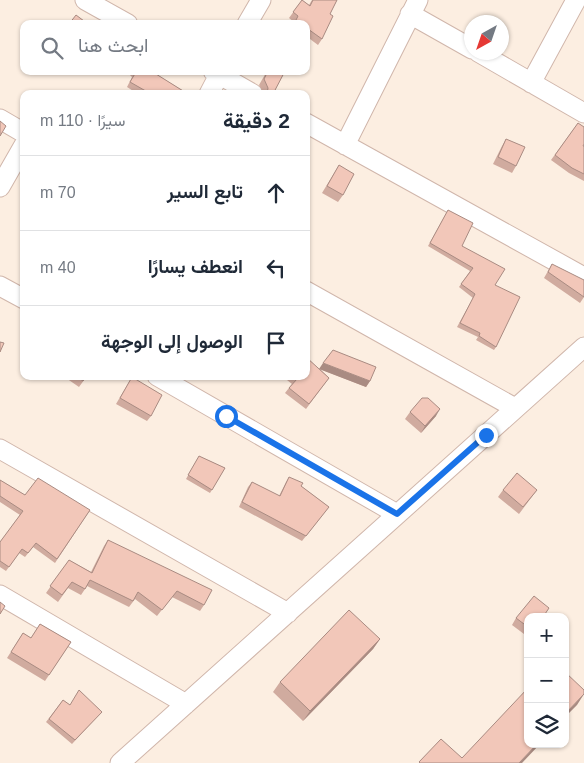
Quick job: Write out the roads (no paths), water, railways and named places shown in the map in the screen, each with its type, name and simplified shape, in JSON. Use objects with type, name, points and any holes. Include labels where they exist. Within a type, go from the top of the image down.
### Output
[{"type":"street","points":[[85,0],[121,20]]},
{"type":"street","points":[[250,20],[260,0]]},
{"type":"street","points":[[531,83],[576,0]]},
{"type":"street","points":[[345,145],[414,7],[464,43]]},
{"type":"street","points":[[492,60],[584,113]]},
{"type":"street","points":[[211,90],[217,75]]},
{"type":"street","points":[[223,75],[247,90]]},
{"type":"street","points":[[0,119],[20,131]]},
{"type":"street","points":[[310,125],[584,277]]},
{"type":"street","points":[[0,187],[20,152]]},
{"type":"street","points":[[0,286],[20,298]]},
{"type":"street","points":[[310,293],[515,408]]},
{"type":"street","points":[[120,763],[584,347]]},
{"type":"street","points":[[164,380],[397,514]]},
{"type":"street","points":[[0,449],[288,613]]},
{"type":"street","points":[[0,595],[186,704]]}]
